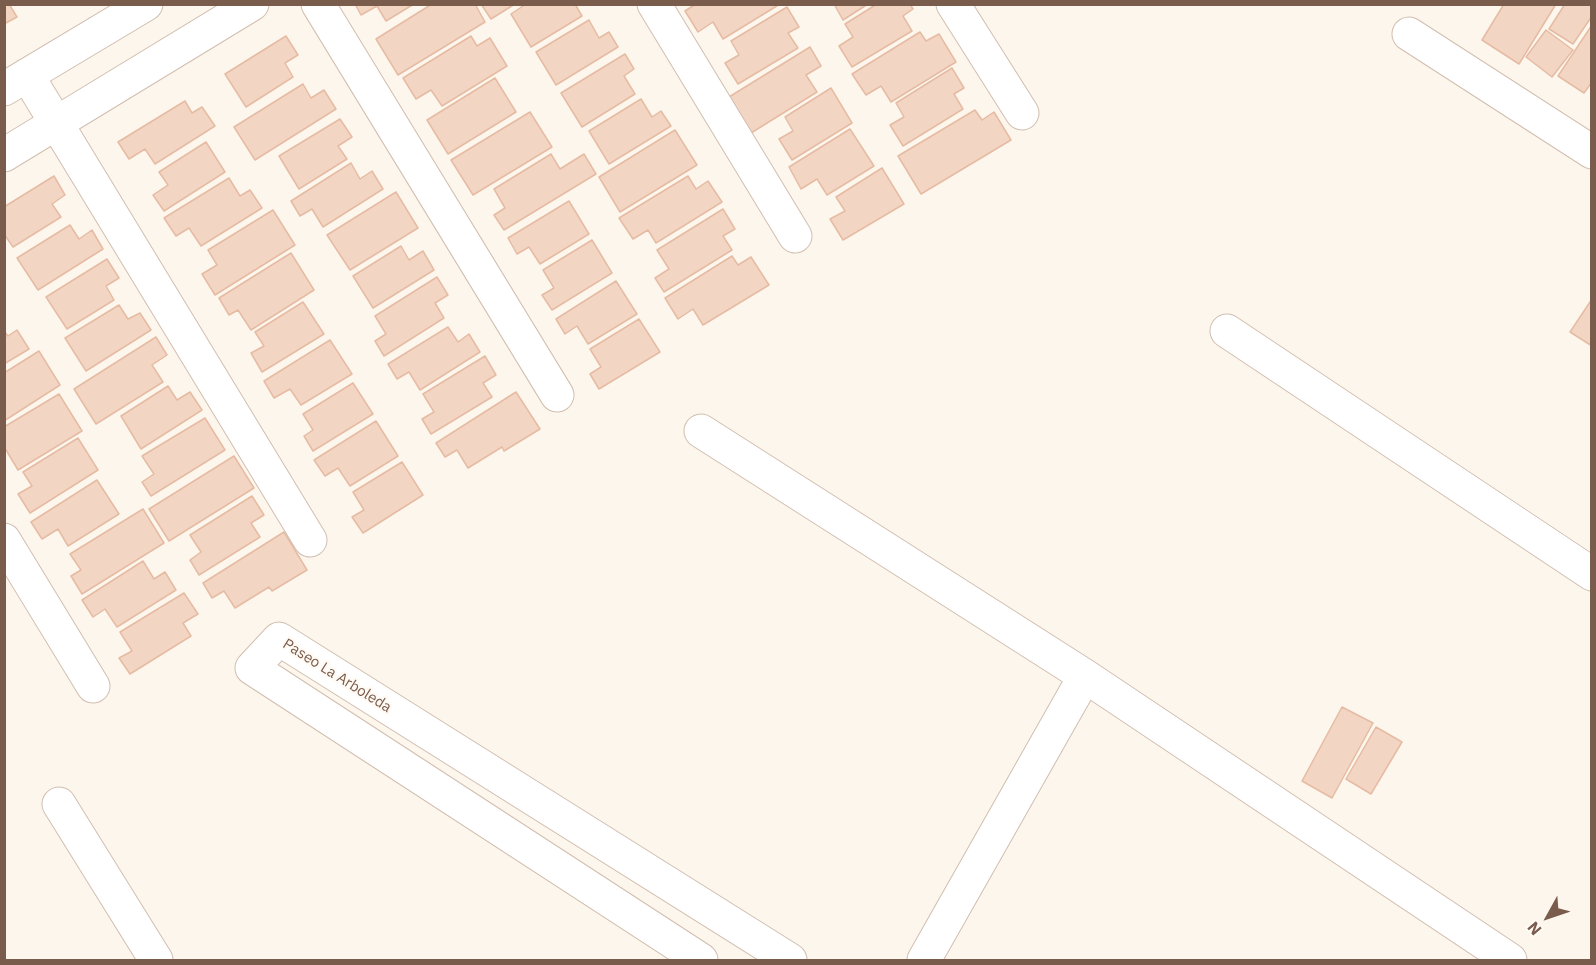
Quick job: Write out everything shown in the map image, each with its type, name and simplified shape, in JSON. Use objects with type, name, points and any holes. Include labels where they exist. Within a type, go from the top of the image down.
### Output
[{"type":"street","points":[[146,4],[16,82],[57,124],[310,540]]},
{"type":"street","points":[[4,155],[252,4]]},
{"type":"street","points":[[318,4],[557,395]]},
{"type":"street","points":[[654,4],[795,236]]},
{"type":"street","points":[[953,4],[1022,113]]},
{"type":"street","points":[[1409,34],[1592,152]]},
{"type":"street","points":[[1227,331],[1592,574]]},
{"type":"street","points":[[701,431],[1085,676],[1510,960]]},
{"type":"street","points":[[4,540],[93,686]]},
{"type":"street","name":"Paseo La Arboleda","points":[[701,960],[252,668],[279,639],[790,960]]},
{"type":"street","points":[[924,960],[1085,676]]},
{"type":"street","points":[[59,804],[156,960]]},
{"type":"building","points":[[4,4],[9,4],[17,17],[4,24]]},
{"type":"building","points":[[355,4],[414,4],[386,21],[377,6],[361,15]]},
{"type":"building","points":[[432,4],[475,4],[485,22],[398,75],[376,39]]},
{"type":"building","points":[[481,4],[515,4],[491,19]]},
{"type":"building","points":[[526,4],[575,4],[582,16],[531,47],[511,14]]},
{"type":"building","points":[[696,4],[780,4],[723,39],[713,22],[698,32],[685,11]]},
{"type":"building","points":[[834,4],[868,4],[843,20]]},
{"type":"building","points":[[877,4],[910,4],[913,9],[903,16],[912,31],[852,67],[839,46],[853,37],[845,24]]},
{"type":"building","points":[[1504,4],[1556,4],[1519,64],[1482,40]]},
{"type":"building","points":[[1565,4],[1592,4],[1592,16],[1573,44],[1549,29]]},
{"type":"building","points":[[787,7],[799,27],[788,33],[798,48],[738,84],[725,63],[739,55],[731,41]]},
{"type":"building","points":[[589,20],[599,38],[609,32],[618,47],[556,85],[536,52]]},
{"type":"building","points":[[1592,25],[1592,82],[1584,93],[1558,76]]},
{"type":"building","points":[[1546,30],[1573,50],[1552,77],[1526,57]]},
{"type":"building","points":[[920,32],[926,41],[939,34],[956,62],[891,102],[881,86],[866,95],[852,74]]},
{"type":"building","points":[[286,36],[298,55],[285,63],[293,77],[246,107],[225,74]]},
{"type":"building","points":[[471,36],[477,46],[490,38],[507,66],[442,106],[431,90],[416,99],[403,78]]},
{"type":"building","points":[[810,47],[821,66],[806,75],[817,92],[751,133],[729,97]]},
{"type":"building","points":[[625,54],[634,69],[624,76],[635,94],[582,127],[561,93]]},
{"type":"building","points":[[952,68],[964,88],[954,94],[963,109],[903,146],[890,125],[904,117],[896,103]]},
{"type":"building","points":[[495,78],[516,112],[448,154],[427,120]]},
{"type":"building","points":[[303,84],[311,98],[324,90],[336,109],[255,160],[234,127]]},
{"type":"building","points":[[831,88],[852,123],[792,160],[779,139],[793,131],[785,117]]},
{"type":"building","points":[[641,99],[652,117],[661,111],[671,126],[609,164],[589,131]]},
{"type":"building","points":[[185,101],[192,113],[202,107],[215,126],[155,164],[145,149],[129,159],[118,142]]},
{"type":"building","points":[[975,110],[982,120],[994,112],[1011,140],[921,194],[898,156]]},
{"type":"building","points":[[530,112],[552,147],[473,195],[451,160]]},
{"type":"building","points":[[340,119],[352,137],[338,146],[347,159],[299,189],[279,156]]},
{"type":"building","points":[[850,129],[874,166],[827,195],[817,179],[801,189],[789,167]]},
{"type":"building","points":[[675,130],[697,165],[620,212],[599,177]]},
{"type":"building","points":[[206,142],[225,172],[164,211],[153,195],[168,185],[159,172]]},
{"type":"building","points":[[551,154],[560,169],[584,154],[596,174],[504,230],[494,215],[505,208],[494,189]]},
{"type":"building","points":[[351,163],[360,179],[372,171],[383,189],[323,227],[312,209],[300,216],[291,201]]},
{"type":"building","points":[[882,168],[904,204],[843,240],[830,219],[845,211],[836,197]]},
{"type":"building","points":[[54,176],[65,195],[52,204],[61,217],[13,247],[4,234],[4,207]]},
{"type":"building","points":[[688,176],[696,189],[708,181],[722,202],[656,243],[648,230],[633,239],[619,218]]},
{"type":"building","points":[[229,178],[240,196],[250,190],[262,208],[201,246],[189,228],[176,236],[164,218]]},
{"type":"building","points":[[396,192],[418,228],[350,270],[327,235]]},
{"type":"building","points":[[569,201],[589,234],[540,264],[529,247],[517,254],[508,238]]},
{"type":"building","points":[[723,209],[735,229],[723,236],[732,250],[664,292],[655,278],[669,269],[657,250]]},
{"type":"building","points":[[273,210],[295,245],[215,295],[202,274],[217,265],[208,250]]},
{"type":"building","points":[[70,225],[79,239],[92,230],[103,249],[38,290],[17,258]]},
{"type":"building","points":[[592,240],[612,273],[552,310],[542,295],[554,288],[543,270]]},
{"type":"building","points":[[401,246],[409,260],[423,251],[434,270],[373,308],[353,276]]},
{"type":"building","points":[[291,253],[314,290],[251,330],[238,310],[229,315],[219,298]]},
{"type":"building","points":[[732,256],[738,265],[751,257],[769,285],[703,325],[693,309],[678,319],[665,298]]},
{"type":"building","points":[[107,259],[119,278],[106,286],[114,300],[67,329],[46,297]]},
{"type":"building","points":[[437,277],[448,295],[435,303],[444,318],[384,356],[375,341],[386,334],[375,316]]},
{"type":"building","points":[[616,281],[637,314],[588,344],[577,326],[565,334],[556,319]]},
{"type":"building","points":[[1592,299],[1592,346],[1570,332]]},
{"type":"building","points":[[303,302],[324,334],[262,372],[251,353],[264,346],[255,332]]},
{"type":"building","points":[[119,305],[128,319],[140,313],[151,330],[86,371],[65,338]]},
{"type":"building","points":[[639,319],[660,352],[599,389],[590,374],[601,367],[590,349]]},
{"type":"building","points":[[448,327],[458,342],[469,334],[480,352],[420,390],[409,372],[397,379],[388,364]]},
{"type":"building","points":[[17,330],[29,349],[4,364],[4,331],[8,336]]},
{"type":"building","points":[[156,337],[167,355],[152,365],[163,382],[96,424],[74,389]]},
{"type":"building","points":[[330,340],[352,374],[301,405],[290,389],[274,398],[264,381]]},
{"type":"building","points":[[39,351],[60,385],[4,421],[4,373]]},
{"type":"building","points":[[485,356],[496,375],[483,383],[492,397],[431,434],[422,419],[434,412],[423,394]]},
{"type":"building","points":[[353,383],[373,414],[313,451],[304,436],[313,430],[303,414]]},
{"type":"building","points":[[168,386],[177,400],[190,392],[202,410],[141,449],[121,416]]},
{"type":"building","points":[[516,392],[540,429],[504,451],[502,447],[468,468],[457,450],[445,457],[436,443]]},
{"type":"building","points":[[59,394],[82,431],[18,470],[6,450],[4,451],[4,427]]},
{"type":"building","points":[[205,418],[225,450],[151,496],[142,482],[154,474],[142,456]]},
{"type":"building","points":[[376,421],[398,456],[350,486],[338,468],[325,476],[314,460]]},
{"type":"building","points":[[78,438],[98,470],[30,513],[18,494],[32,486],[23,472]]},
{"type":"building","points":[[234,456],[254,488],[169,541],[149,509]]},
{"type":"building","points":[[402,462],[423,495],[363,533],[352,517],[364,510],[353,492]]},
{"type":"building","points":[[97,480],[119,514],[68,546],[58,529],[42,539],[31,522]]},
{"type":"building","points":[[252,496],[264,515],[251,523],[260,537],[199,575],[190,560],[201,552],[190,535]]},
{"type":"building","points":[[143,509],[164,543],[82,594],[71,576],[81,570],[70,554]]},
{"type":"building","points":[[284,532],[307,570],[272,591],[269,587],[235,608],[224,591],[212,598],[203,583]]},
{"type":"building","points":[[143,561],[154,579],[165,572],[176,590],[117,627],[105,609],[93,617],[82,600]]},
{"type":"building","points":[[184,593],[198,614],[183,623],[191,636],[130,674],[119,658],[132,651],[120,632]]},
{"type":"building","points":[[1342,707],[1373,723],[1332,798],[1302,781]]},
{"type":"building","points":[[1376,727],[1402,742],[1371,794],[1346,779]]}]
